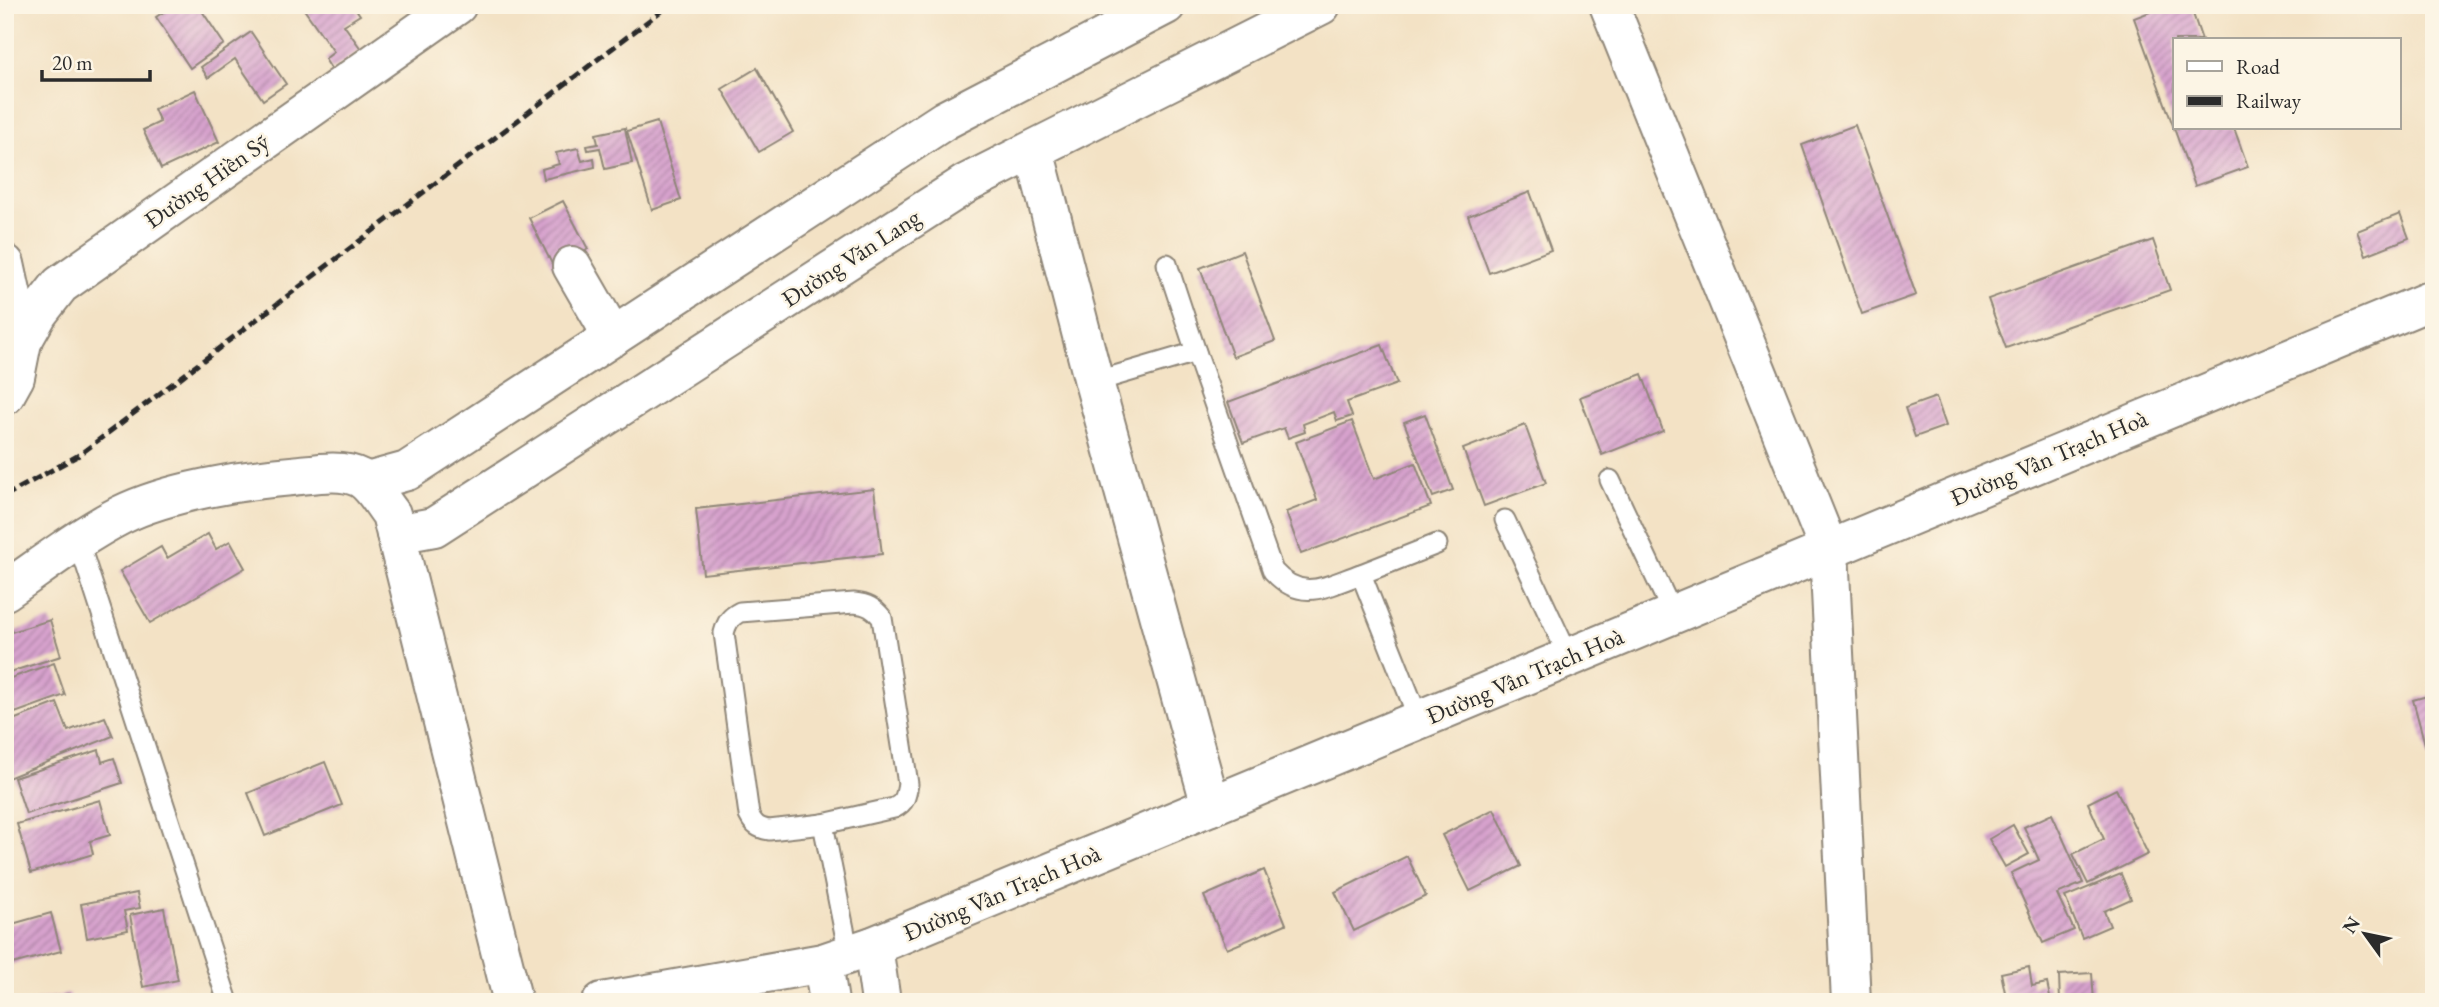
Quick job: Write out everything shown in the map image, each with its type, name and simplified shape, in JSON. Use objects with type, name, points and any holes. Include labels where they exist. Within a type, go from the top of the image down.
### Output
[{"type":"street","name":"Đường Hiền Sỹ","points":[[5,395],[15,377],[22,342],[39,312],[60,285],[457,5]]},
{"type":"street","points":[[367,482],[407,471],[945,120],[1166,5]]},
{"type":"street","name":"Đường Văn Lang","points":[[396,534],[434,527],[967,183],[1321,5]]},
{"type":"street","points":[[1609,5],[1829,550],[1851,1002]]},
{"type":"street","points":[[1034,150],[1094,382],[1211,806]]},
{"type":"street","points":[[5,264],[22,342]]},
{"type":"street","points":[[572,266],[613,337]]},
{"type":"street","name":"Đường Vân Trạch Hoà","points":[[601,1002],[848,954],[2434,299]]},
{"type":"street","points":[[5,591],[78,540],[123,514],[209,488],[262,478],[325,473],[357,476],[367,482],[391,514],[513,1002]]},
{"type":"street","points":[[829,1002],[848,954]]},
{"type":"street","points":[[848,954],[881,1002]]},
{"type":"lane","points":[[1167,264],[1273,571],[1284,582],[1300,590],[1316,589],[1437,544]]},
{"type":"lane","points":[[1094,382],[1196,352]]},
{"type":"lane","points":[[1610,481],[1673,614]]},
{"type":"lane","points":[[1505,520],[1569,657]]},
{"type":"lane","points":[[78,540],[228,1002]]},
{"type":"lane","points":[[1361,574],[1419,720]]},
{"type":"lane","points":[[854,603],[865,604],[882,618],[908,784],[906,796],[902,804],[894,808],[822,824],[769,830],[753,824],[749,815],[724,633],[733,615],[740,612],[854,603]]},
{"type":"lane","points":[[822,824],[848,954]]},
{"type":"building","points":[[174,5],[198,5],[224,44],[190,68],[156,17]]},
{"type":"building","points":[[301,5],[353,5],[360,15],[344,25],[361,49],[332,70],[325,59],[334,52]]},
{"type":"building","points":[[2168,5],[2190,5],[2201,38],[2173,38],[2173,125],[2134,18]]},
{"type":"building","points":[[251,32],[286,84],[263,100],[235,59],[208,78],[201,67]]},
{"type":"building","points":[[757,68],[793,132],[759,152],[722,89]]},
{"type":"building","points":[[195,90],[219,142],[161,169],[143,130],[160,122],[154,109]]},
{"type":"building","points":[[657,122],[681,200],[652,210],[627,131]]},
{"type":"building","points":[[1855,125],[1916,295],[1862,314],[1802,145]]},
{"type":"building","points":[[625,128],[632,163],[605,169],[600,148],[588,150],[587,146],[598,144],[596,134]]},
{"type":"building","points":[[2175,130],[2235,130],[2248,167],[2195,186]]},
{"type":"building","points":[[578,148],[582,161],[594,158],[595,167],[544,179],[542,169],[559,164],[556,153]]},
{"type":"building","points":[[1530,192],[1551,250],[1489,273],[1468,216]]},
{"type":"building","points":[[563,201],[588,249],[553,266],[529,218]]},
{"type":"building","points":[[2400,214],[2409,238],[2366,255],[2357,231]]},
{"type":"building","points":[[2153,240],[2170,290],[2006,348],[1988,299]]},
{"type":"building","points":[[1242,251],[1275,341],[1233,357],[1200,268]]},
{"type":"building","points":[[1382,345],[1397,384],[1347,402],[1352,416],[1337,421],[1334,412],[1303,424],[1305,432],[1288,438],[1284,428],[1243,443],[1228,402]]},
{"type":"building","points":[[1642,374],[1663,431],[1602,455],[1580,397]]},
{"type":"building","points":[[1936,397],[1946,426],[1915,437],[1905,408]]},
{"type":"building","points":[[1425,414],[1453,490],[1433,497],[1404,422]]},
{"type":"building","points":[[1352,421],[1374,479],[1415,463],[1431,506],[1301,554],[1286,512],[1317,500],[1296,442]]},
{"type":"building","points":[[1525,425],[1546,483],[1484,506],[1463,449]]},
{"type":"building","points":[[874,489],[882,554],[703,574],[696,509]]},
{"type":"building","points":[[208,534],[216,549],[230,541],[245,568],[150,623],[120,571],[161,547],[167,558]]},
{"type":"building","points":[[50,620],[61,656],[10,672],[5,657],[5,634]]},
{"type":"building","points":[[54,663],[65,695],[15,713],[12,703],[5,705],[5,680]]},
{"type":"building","points":[[2434,694],[2434,774],[2433,774],[2413,700]]},
{"type":"building","points":[[57,703],[68,731],[105,717],[113,736],[8,778],[5,771],[5,723]]},
{"type":"building","points":[[99,750],[102,762],[114,758],[122,783],[26,814],[14,778]]},
{"type":"building","points":[[325,762],[342,805],[265,836],[248,793]]},
{"type":"building","points":[[2116,789],[2148,854],[2088,884],[2073,854],[2104,839],[2088,803]]},
{"type":"building","points":[[100,800],[110,835],[90,841],[93,854],[31,873],[17,824]]},
{"type":"building","points":[[1494,809],[1521,866],[1470,891],[1442,835]]},
{"type":"building","points":[[2052,814],[2083,883],[2057,894],[2074,930],[2043,943],[2011,873],[2039,860],[2024,827]]},
{"type":"building","points":[[2013,825],[2029,854],[2005,867],[1989,839]]},
{"type":"building","points":[[1407,856],[1426,896],[1354,931],[1335,892]]},
{"type":"building","points":[[1264,870],[1286,924],[1227,949],[1204,896]]},
{"type":"building","points":[[2121,874],[2131,899],[2104,911],[2110,926],[2082,938],[2065,897]]},
{"type":"building","points":[[137,893],[140,908],[124,911],[128,930],[87,938],[81,904]]},
{"type":"building","points":[[164,908],[178,980],[143,987],[130,915]]},
{"type":"building","points":[[51,913],[61,951],[5,966],[5,926]]},
{"type":"building","points":[[2029,967],[2032,986],[2047,983],[2051,1002],[2007,1002],[2001,973]]},
{"type":"building","points":[[2092,973],[2094,1002],[2060,1002],[2059,975]]},
{"type":"building","points":[[69,994],[70,1002],[35,1002],[35,1000]]},
{"type":"railway","points":[[5,496],[79,455],[669,5]]}]
